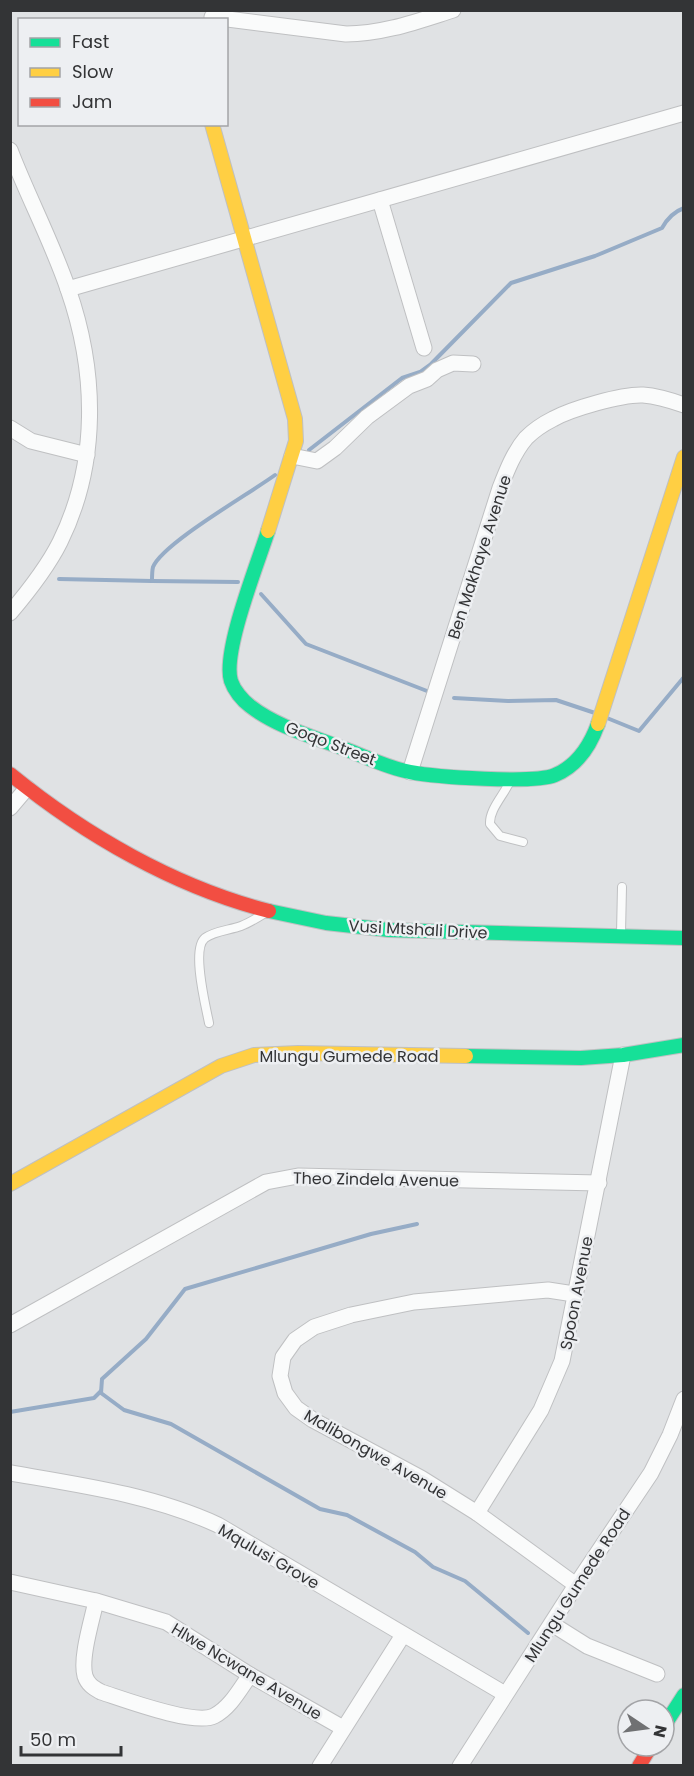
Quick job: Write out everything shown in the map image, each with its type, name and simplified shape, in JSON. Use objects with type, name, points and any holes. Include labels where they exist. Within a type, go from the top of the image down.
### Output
[{"type":"street","points":[[228,18],[346,34],[364,34],[453,10]]},
{"type":"street","points":[[212,16],[227,18]]},
{"type":"street","points":[[68,289],[684,113]]},
{"type":"street","name":"Goqo Street","points":[[213,126],[295,419],[296,441],[292,456],[232,643],[229,659],[231,681],[239,695],[262,715],[306,734],[410,772],[446,776],[540,778],[555,775],[568,768],[582,755],[592,740],[602,716],[684,456]]},
{"type":"street","points":[[10,150],[68,289],[82,340],[90,386],[91,416],[87,455],[78,495],[59,545],[10,613]]},
{"type":"street","points":[[380,200],[424,348]]},
{"type":"street","points":[[292,456],[317,461],[335,448],[367,417],[409,386],[427,379],[437,370],[453,363],[473,364]]},
{"type":"street","name":"Ben Makhaye Avenue","points":[[410,772],[500,488],[508,467],[526,439],[553,418],[624,396],[656,397],[684,405]]},
{"type":"street","points":[[10,428],[32,441],[87,455]]},
{"type":"street","name":"Vusi Mtshali Drive","points":[[10,774],[89,830],[133,857],[172,877],[269,911],[325,923],[390,931],[684,938]]},
{"type":"street","points":[[10,808],[27,788]]},
{"type":"street","name":"Mlungu Gumede Road","points":[[10,1184],[221,1066],[254,1055],[298,1053],[581,1058],[684,1045]]},
{"type":"street","name":"Spoon Avenue","points":[[477,1513],[541,1410],[555,1381],[568,1335],[574,1294],[599,1183],[623,1054]]},
{"type":"street","name":"Theo Zindela Avenue","points":[[10,1325],[274,1180],[298,1176],[599,1183]]},
{"type":"street","name":"Malibongwe Avenue","points":[[574,1294],[548,1290],[414,1302],[351,1315],[314,1327],[295,1340],[283,1357],[280,1376],[285,1394],[296,1408],[421,1478],[477,1513],[576,1585]]},
{"type":"street","name":"Mlungu Gumede Road","points":[[460,1766],[651,1473],[684,1400]]},
{"type":"street","name":"Mqulusi Grove","points":[[11,1477],[136,1497],[189,1512],[218,1525],[505,1694]]},
{"type":"street","name":"Hlwe Ncwane Avenue","points":[[10,1582],[96,1601],[166,1622],[250,1675],[343,1728]]},
{"type":"street","points":[[96,1601],[85,1658],[85,1675],[91,1686],[101,1692],[177,1714],[196,1718],[212,1717],[227,1706],[250,1675]]},
{"type":"street","points":[[552,1624],[587,1646],[657,1674]]},
{"type":"street","points":[[320,1766],[404,1635]]},
{"type":"lane","points":[[511,778],[492,813],[490,824],[501,836],[523,842]]},
{"type":"lane","points":[[621,936],[622,887]]},
{"type":"lane","points":[[209,1023],[200,978],[202,942],[206,937],[240,926],[269,911]]},
{"type":"waterway","points":[[309,450],[402,378],[420,372],[431,364],[511,283],[595,256],[662,228],[671,216],[684,208]]},
{"type":"waterway","points":[[59,579],[152,581],[153,567],[173,545],[275,475]]},
{"type":"waterway","points":[[152,581],[238,582]]},
{"type":"waterway","points":[[261,594],[306,644],[427,691]]},
{"type":"waterway","points":[[607,718],[639,731],[684,677]]},
{"type":"waterway","points":[[454,698],[508,701],[556,700],[595,713]]},
{"type":"waterway","points":[[417,1224],[371,1234],[185,1289],[146,1339],[102,1379],[101,1393],[124,1410],[171,1424],[320,1509],[347,1515],[415,1552],[433,1567],[465,1581],[528,1633]]},
{"type":"waterway","points":[[10,1412],[94,1398],[101,1391]]},
{"type":"traffic: fast","points":[[268,531],[236,629],[230,668],[231,681],[241,698],[272,720],[394,768],[423,774],[484,779],[527,779],[555,775],[570,766],[582,754],[598,724]]},
{"type":"traffic: fast","points":[[269,911],[326,923],[389,930],[684,938]]},
{"type":"traffic: fast","points":[[466,1056],[581,1058],[623,1055],[684,1045]]},
{"type":"traffic: fast","points":[[676,1707],[684,1695]]},
{"type":"traffic: slow","points":[[213,126],[295,419],[296,441],[268,531]]},
{"type":"traffic: slow","points":[[598,724],[684,457]]},
{"type":"traffic: slow","points":[[10,1184],[221,1066],[254,1055],[298,1053],[466,1056]]},
{"type":"traffic: jam","points":[[10,774],[69,818],[132,856],[199,888],[269,911]]},
{"type":"traffic: jam","points":[[639,1766],[644,1758]]}]
